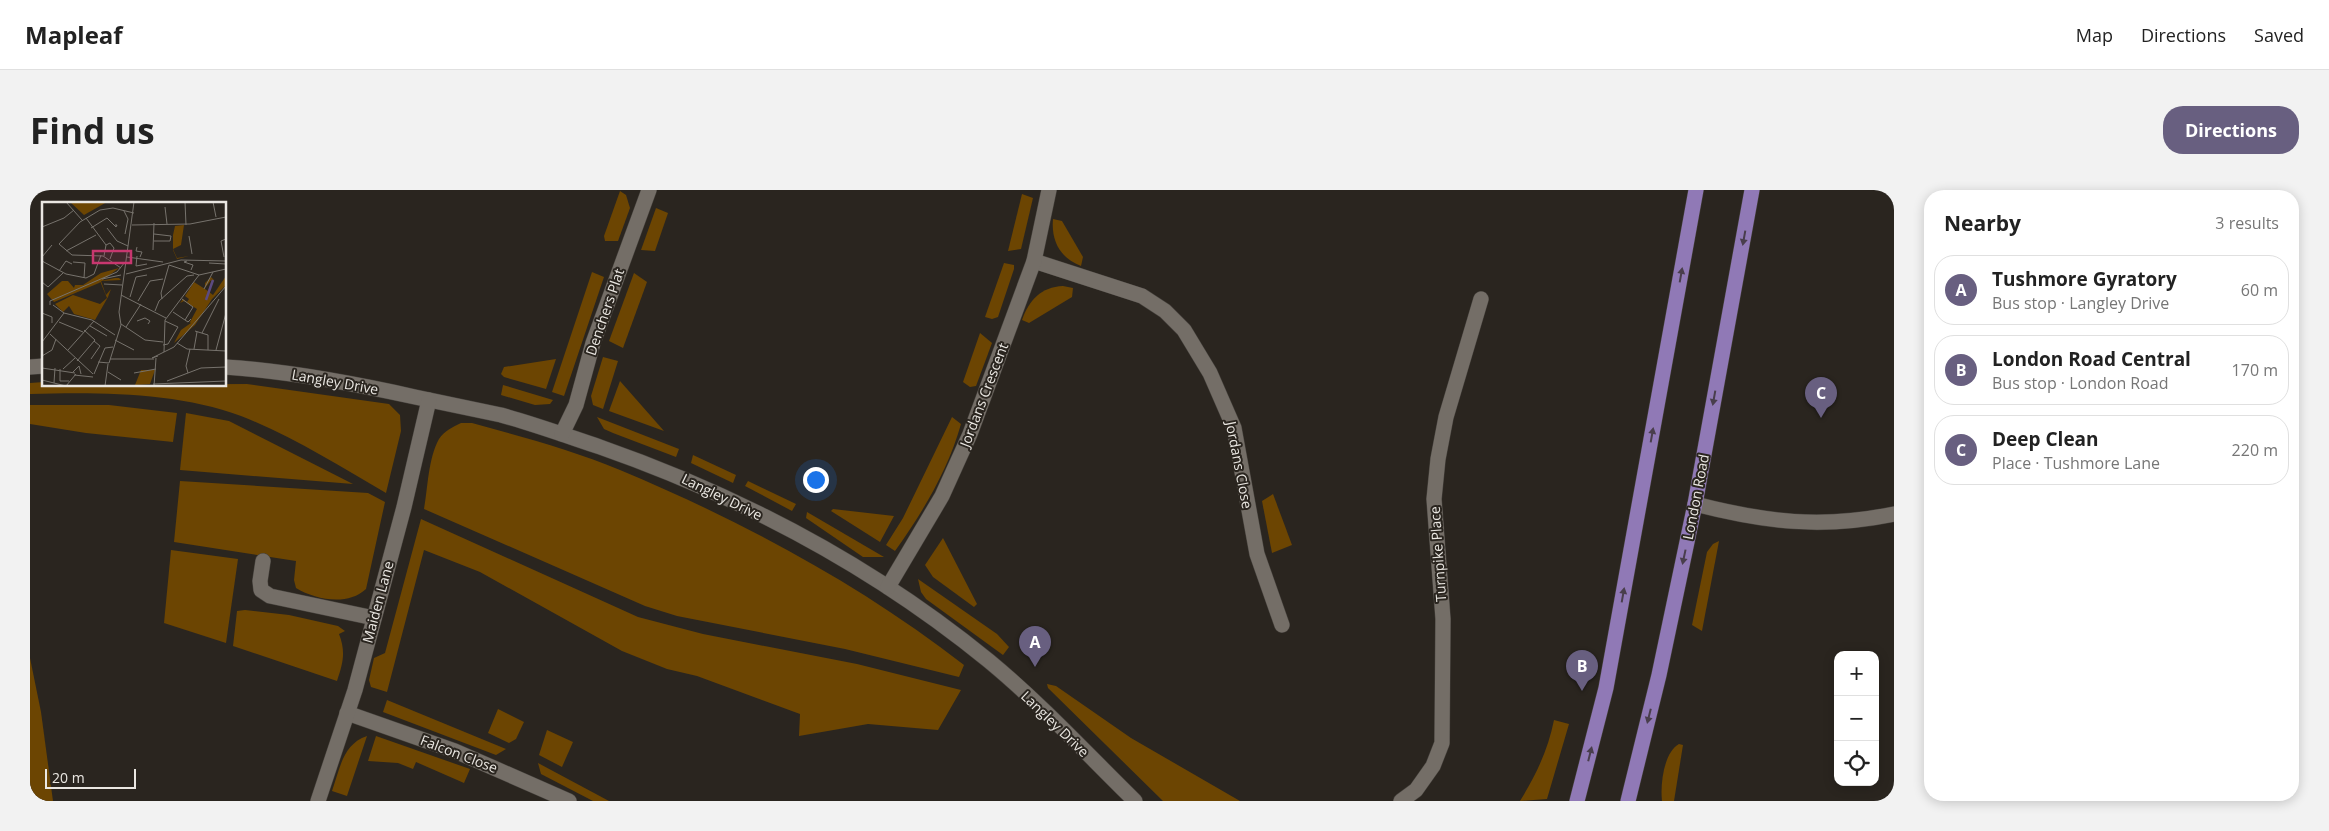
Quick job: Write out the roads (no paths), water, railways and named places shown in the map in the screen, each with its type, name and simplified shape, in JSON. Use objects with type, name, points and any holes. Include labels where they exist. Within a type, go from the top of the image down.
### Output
[{"type":"main road","points":[[1578,801],[1607,681],[1696,190]]},
{"type":"main road","name":"London Road","points":[[1628,801],[1659,675],[1695,504],[1752,190]]},
{"type":"street","name":"Denchers Plat","points":[[562,434],[576,405],[596,335],[649,190]]},
{"type":"street","name":"Jordans Crescent","points":[[888,587],[942,496],[956,468],[993,376],[1034,261],[1049,190]]},
{"type":"street","name":"Jordans Close","points":[[1034,261],[1142,296],[1165,311],[1184,330],[1210,374],[1234,428],[1256,554],[1282,625]]},
{"type":"street","name":"Turnpike Place","points":[[1401,801],[1416,790],[1433,766],[1442,742],[1443,619],[1434,499],[1438,459],[1446,417],[1481,299]]},
{"type":"street","name":"Langley Drive","points":[[226,367],[316,378],[503,416],[562,434],[677,476],[737,503],[844,560],[888,587],[989,661],[1135,801]]},
{"type":"street","name":"Maiden Lane","points":[[318,801],[347,713],[374,618],[404,507],[429,400]]},
{"type":"street","points":[[1695,504],[1754,518],[1815,524],[1848,522],[1894,514]]},
{"type":"street","points":[[263,561],[260,581],[261,590],[270,596],[374,618]]},
{"type":"street","name":"Falcon Close","points":[[347,713],[463,754],[569,801]]},
{"type":"place","name":"Deep Clean","points":[[1821,418]]},
{"type":"place","name":"Tushmore Gyratory","points":[[1035,667]]},
{"type":"place","name":"London Road Central","points":[[1582,691]]}]
